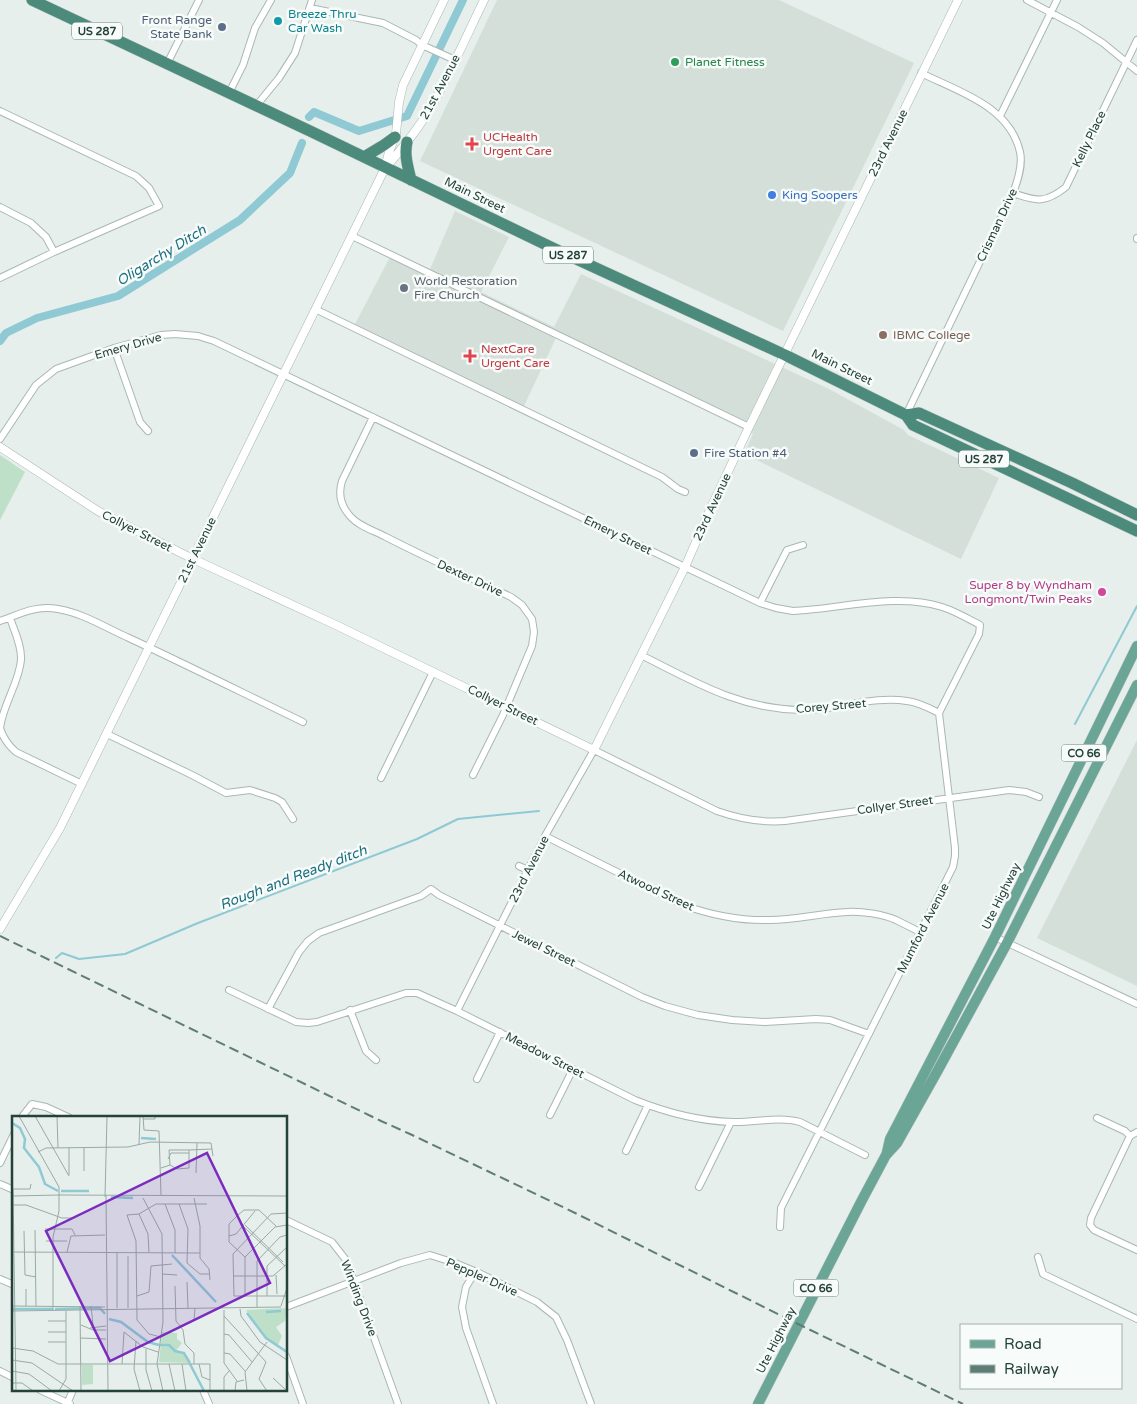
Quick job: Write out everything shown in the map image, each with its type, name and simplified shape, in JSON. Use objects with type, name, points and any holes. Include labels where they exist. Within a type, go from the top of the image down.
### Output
[{"type":"highway","name":"Main Street","points":[[32,0],[542,243],[785,355],[906,415],[913,425],[1137,531]]},
{"type":"highway","points":[[364,157],[395,137]]},
{"type":"highway","points":[[407,142],[405,149],[411,180]]},
{"type":"highway","name":"Main Street","points":[[906,415],[919,413],[1064,479],[1137,515]]},
{"type":"main road","name":"Ute Highway","points":[[758,1404],[886,1155],[890,1139],[995,937],[1137,646]]},
{"type":"main road","name":"Ute Highway","points":[[886,1155],[897,1143],[970,1013],[1137,685]]},
{"type":"street","points":[[167,64],[199,0]]},
{"type":"street","points":[[229,93],[243,65],[255,28],[271,0]]},
{"type":"street","points":[[256,106],[279,78],[295,53],[312,0]]},
{"type":"street","name":"21st Avenue","points":[[0,928],[60,828],[385,168],[395,137],[403,85],[444,0]]},
{"type":"street","name":"21st Avenue","points":[[385,168],[425,117],[484,0]]},
{"type":"street","name":"23rd Avenue","points":[[457,1011],[545,836],[594,750],[685,567],[749,427],[958,0]]},
{"type":"street","points":[[1026,0],[1078,27],[1103,43],[1137,71]]},
{"type":"street","points":[[1000,116],[1057,0]]},
{"type":"street","points":[[310,8],[383,23],[422,45],[455,60]]},
{"type":"street","name":"Kelly Place","points":[[1014,193],[1045,200],[1056,195],[1066,187],[1137,40]]},
{"type":"street","name":"Crisman Drive","points":[[906,415],[1014,193],[1019,177],[1020,152],[1014,136],[1000,116],[986,105],[921,74]]},
{"type":"street","points":[[0,111],[136,176],[149,188],[159,206],[0,278]]},
{"type":"street","points":[[0,208],[31,223],[46,237],[54,252]]},
{"type":"street","points":[[352,236],[749,427]]},
{"type":"street","points":[[315,309],[662,477],[685,492]]},
{"type":"street","name":"Emery Drive","points":[[0,439],[36,386],[56,369],[114,348],[161,335],[198,336],[214,341],[283,375]]},
{"type":"street","points":[[114,348],[140,422],[148,431]]},
{"type":"street","name":"Emery Street","points":[[283,375],[760,603],[793,611],[903,601],[941,607],[969,619],[980,625],[979,634],[939,712]]},
{"type":"street","name":"Dexter Drive","points":[[373,417],[342,481],[340,489],[343,507],[351,518],[511,597],[522,605],[532,619],[534,632],[530,653],[473,775]]},
{"type":"street","name":"Collyer Street","points":[[0,447],[98,511],[192,559],[338,626],[717,811],[759,822],[785,821],[1009,790],[1026,792],[1039,797]]},
{"type":"street","points":[[760,603],[787,550],[803,546]]},
{"type":"street","points":[[0,621],[27,610],[43,608],[58,609],[77,615],[149,647],[303,722]]},
{"type":"street","points":[[10,618],[22,658],[19,672],[1,717],[0,728],[3,738],[16,752],[82,784]]},
{"type":"street","name":"Corey Street","points":[[641,655],[718,694],[768,707],[804,710],[892,699],[916,703],[939,712]]},
{"type":"street","points":[[381,778],[433,672]]},
{"type":"street","name":"Mumford Avenue","points":[[780,1227],[781,1208],[953,867],[955,848],[939,712]]},
{"type":"street","points":[[107,734],[226,793],[250,790],[275,798],[282,802],[293,819]]},
{"type":"street","name":"Atwood Street","points":[[545,836],[683,905],[705,913],[737,919],[784,920],[846,912],[864,912],[894,919],[920,932]]},
{"type":"street","points":[[519,866],[528,870]]},
{"type":"street","name":"Jewel Street","points":[[268,1009],[298,952],[308,941],[319,933],[421,896],[431,889],[439,895],[642,997],[666,1006],[698,1015],[732,1020],[765,1022],[830,1020],[868,1034]]},
{"type":"street","points":[[995,937],[1137,1004]]},
{"type":"street","name":"Meadow Street","points":[[229,990],[296,1022],[308,1023],[406,993],[417,993],[648,1105],[675,1114],[731,1122],[790,1119],[800,1122],[865,1155]]},
{"type":"street","points":[[350,1010],[366,1050],[376,1060]]},
{"type":"street","points":[[477,1078],[500,1032]]},
{"type":"street","points":[[550,1115],[573,1069]]},
{"type":"street","points":[[23,1116],[32,1104],[46,1106],[66,1116]]},
{"type":"street","points":[[626,1151],[648,1105]]},
{"type":"street","points":[[1097,1118],[1125,1131],[1130,1136]]},
{"type":"street","points":[[699,1187],[731,1122]]},
{"type":"street","points":[[1137,1132],[1130,1136],[1091,1218],[1090,1225],[1094,1230],[1137,1250]]},
{"type":"street","points":[[0,1163],[12,1138]]},
{"type":"street","points":[[0,1184],[12,1189]]},
{"type":"street","name":"Winding Drive","points":[[288,1221],[332,1242],[346,1260],[398,1404]]},
{"type":"street","name":"Peppler Drive","points":[[288,1306],[401,1263],[430,1255],[455,1263],[537,1302],[556,1317],[591,1404]]},
{"type":"street","points":[[1038,1257],[1043,1274],[1137,1319]]},
{"type":"street","points":[[475,1272],[466,1287],[462,1306],[466,1328],[493,1404]]},
{"type":"street","points":[[0,1279],[12,1284]]},
{"type":"street","points":[[288,1362],[303,1404]]},
{"type":"street","points":[[0,1371],[12,1377]]},
{"type":"street","points":[[44,1392],[68,1404],[72,1392]]},
{"type":"street","points":[[204,1392],[208,1404]]},
{"type":"shaded area","points":[[497,0],[779,0],[914,63],[783,331],[420,161]]},
{"type":"shaded area","points":[[455,211],[509,237],[481,292],[554,327],[581,274],[829,389],[904,430],[908,435],[999,478],[961,559],[744,454],[753,434],[556,338],[524,406],[354,326],[390,257],[427,276]]},
{"type":"shaded area","points":[[1137,740],[1137,986],[1037,938]]},
{"type":"green space","points":[[0,455],[25,472],[0,520]]},
{"type":"waterway","name":"Oligarchy Ditch","points":[[309,117],[314,112],[359,131],[407,116],[463,0]]},
{"type":"waterway","name":"Oligarchy Ditch","points":[[0,341],[6,333],[37,318],[118,296],[240,220],[290,173],[302,143]]},
{"type":"waterway","name":"Rough and Ready ditch","points":[[1075,724],[1137,606]]},
{"type":"waterway","name":"Rough and Ready ditch","points":[[56,958],[62,953],[79,959],[125,954],[198,923],[417,839],[458,819],[539,811]]},
{"type":"railway","points":[[0,936],[565,1208],[963,1404]]},
{"type":"place","name":"Breeze Thru Car Wash","points":[[278,21]]},
{"type":"place","name":"Front Range State Bank","points":[[222,27]]},
{"type":"place","name":"Planet Fitness","points":[[675,62]]},
{"type":"place","name":"UCHealth Urgent Care","points":[[472,144]]},
{"type":"place","name":"King Soopers","points":[[772,195]]},
{"type":"place","name":"World Restoration Fire Church","points":[[404,288]]},
{"type":"place","name":"IBMC College","points":[[883,335]]},
{"type":"place","name":"NextCare Urgent Care","points":[[470,356]]},
{"type":"place","name":"Fire Station #4","points":[[694,453]]},
{"type":"place","name":"Super 8 by Wyndham Longmont/Twin Peaks","points":[[1102,592]]}]
